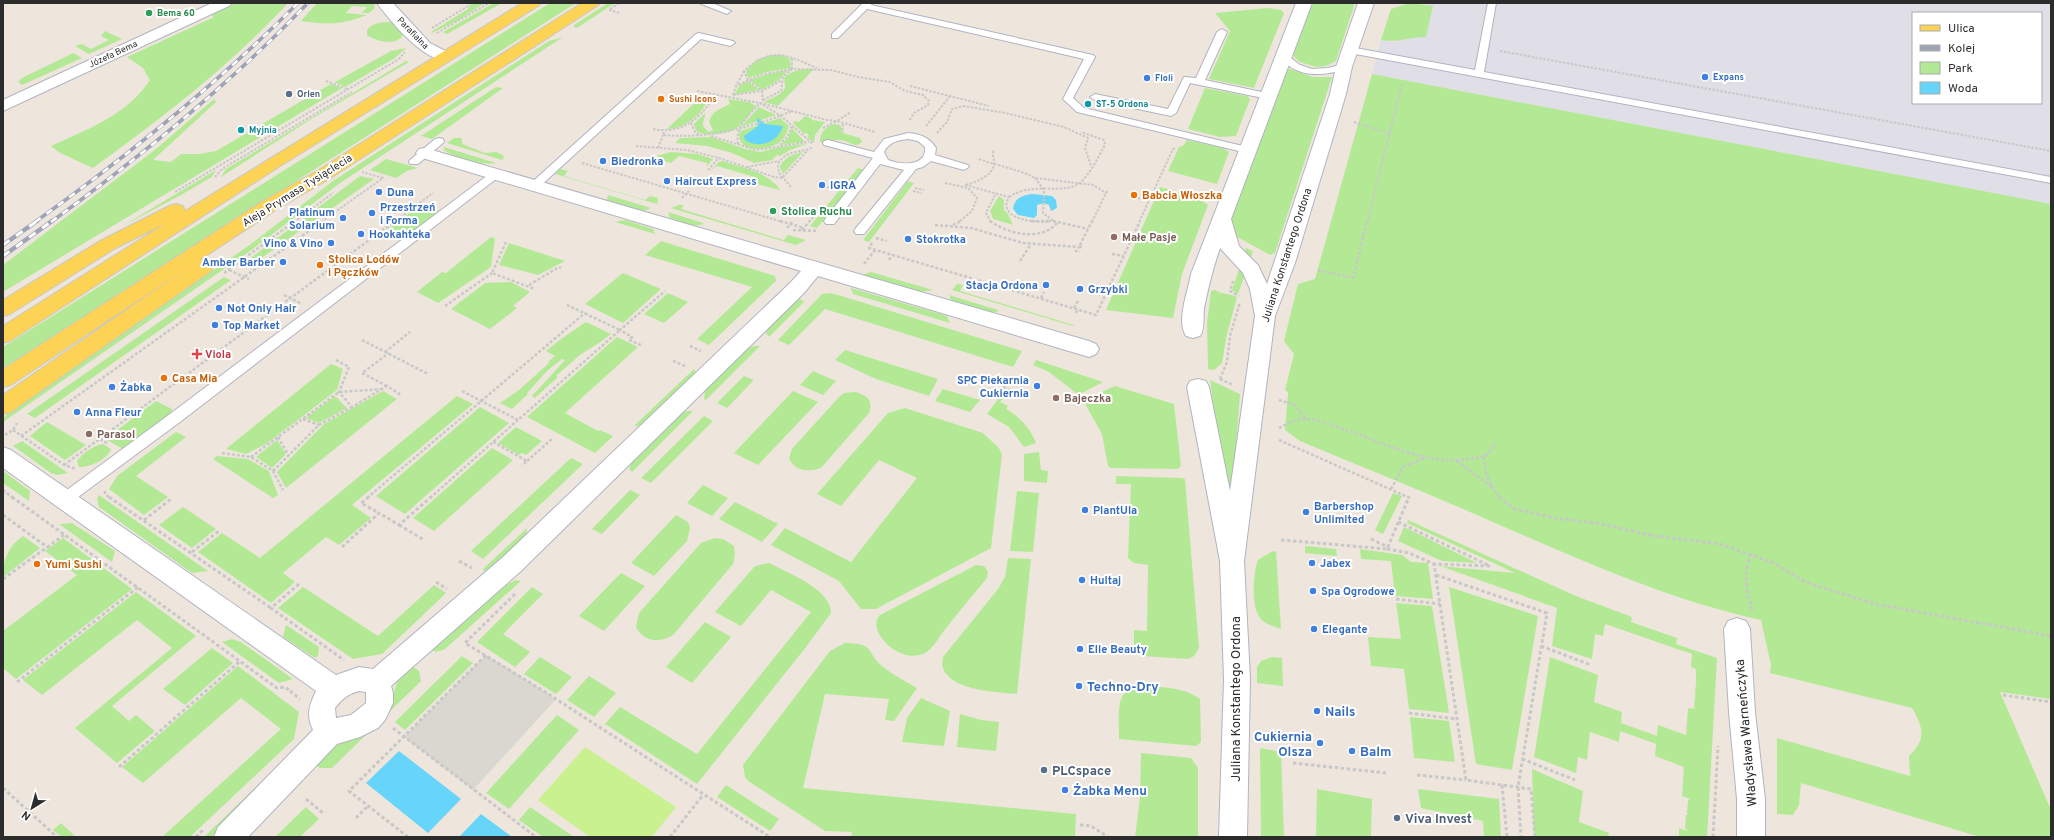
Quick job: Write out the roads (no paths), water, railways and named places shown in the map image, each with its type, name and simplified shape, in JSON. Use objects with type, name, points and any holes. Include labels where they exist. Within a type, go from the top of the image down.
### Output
[{"type":"main road","points":[[3,336],[271,164],[533,3]]},
{"type":"main road","name":"Aleja Prymasa Tysiąclecia","points":[[3,379],[270,206],[322,176],[597,8]]},
{"type":"main road","points":[[3,309],[107,246],[192,202],[271,164]]},
{"type":"main road","points":[[3,406],[225,251],[322,176]]},
{"type":"street","name":"Józefa Bema","points":[[3,106],[224,3]]},
{"type":"street","name":"Parafialna","points":[[385,3],[418,40],[431,51],[445,57]]},
{"type":"street","points":[[1193,331],[1192,321],[1201,274],[1304,3]]},
{"type":"street","name":"Juliana Konstantego Ordona","points":[[1232,561],[1265,316],[1289,250],[1338,94],[1347,58],[1366,3]]},
{"type":"street","points":[[426,152],[534,186],[1089,349]]},
{"type":"street","points":[[1222,219],[1230,248],[1250,270],[1260,289],[1265,316]]},
{"type":"street","points":[[377,682],[524,553],[678,405],[797,288],[814,269]]},
{"type":"street","name":"Juliana Konstantego Ordona","points":[[1206,382],[1232,561],[1237,679],[1233,837]]},
{"type":"street","points":[[3,456],[335,689]]},
{"type":"street","name":"Władysława Warneńczyka","points":[[1737,629],[1742,712],[1750,799],[1751,837]]},
{"type":"street","points":[[330,732],[321,722],[320,715],[327,697],[335,689],[355,680],[366,679],[377,682]]},
{"type":"street","points":[[218,832],[330,732],[352,729],[363,724],[371,717],[379,703],[381,695],[377,682]]},
{"type":"lane","points":[[703,3],[727,11]]},
{"type":"lane","points":[[1479,74],[1492,3]]},
{"type":"lane","points":[[835,36],[866,5],[1090,57],[1068,99],[1072,104],[1081,110],[1091,114],[1247,150]]},
{"type":"lane","points":[[1199,82],[1222,32]]},
{"type":"lane","points":[[534,186],[699,36],[730,43]]},
{"type":"lane","points":[[1284,56],[1289,63],[1296,67],[1313,72],[1324,72],[1347,58],[1479,74],[2051,180]]},
{"type":"lane","points":[[1095,97],[1172,113],[1187,79],[1268,96]]},
{"type":"lane","points":[[828,143],[880,157],[890,165],[898,167],[912,167],[923,163],[929,157],[931,148],[928,144],[916,137],[900,137],[886,142],[879,152],[880,157],[830,221]]},
{"type":"lane","points":[[929,157],[964,167]]},
{"type":"lane","points":[[860,231],[912,167]]},
{"type":"lane","points":[[65,499],[496,174]]},
{"type":"water","points":[[758,118],[765,124],[783,126],[781,132],[777,137],[767,143],[756,144],[745,140],[744,136],[758,126]]},
{"type":"water","points":[[1033,194],[1052,196],[1056,200],[1057,208],[1051,211],[1049,205],[1044,203],[1037,205],[1037,215],[1034,218],[1018,215],[1013,209],[1015,202],[1023,196]]},
{"type":"water","points":[[399,751],[461,799],[428,833],[366,783]]},
{"type":"water","points":[[481,814],[512,837],[459,837]]},
{"type":"railway","points":[[35,222],[70,197],[171,118],[236,62],[298,3]]},
{"type":"railway","points":[[51,222],[152,145],[216,91],[308,3]]},
{"type":"railway","points":[[3,245],[37,221]]},
{"type":"railway","points":[[3,256],[52,221]]},
{"type":"place","name":"Bema 60","points":[[149,13]]},
{"type":"place","name":"Expans","points":[[1705,77]]},
{"type":"place","name":"Floli","points":[[1147,78]]},
{"type":"place","name":"Orlen","points":[[289,94]]},
{"type":"place","name":"Sushi Icons","points":[[661,99]]},
{"type":"place","name":"ST-5 Ordona","points":[[1088,104]]},
{"type":"place","name":"Myjnia","points":[[241,130]]},
{"type":"place","name":"Biedronka","points":[[603,161]]},
{"type":"place","name":"Haircut Express","points":[[667,181]]},
{"type":"place","name":"IGRA","points":[[822,185]]},
{"type":"place","name":"Duna","points":[[379,192]]},
{"type":"place","name":"Babcia Włoszka","points":[[1134,195]]},
{"type":"place","name":"Stolica Ruchu","points":[[773,211]]},
{"type":"place","name":"Przestrzeń i Forma","points":[[372,213]]},
{"type":"place","name":"Platinum Solarium","points":[[343,218]]},
{"type":"place","name":"Hookahteka","points":[[361,234]]},
{"type":"place","name":"Małe Pasje","points":[[1114,237]]},
{"type":"place","name":"Stokrotka","points":[[908,239]]},
{"type":"place","name":"Vino & Vino","points":[[331,243]]},
{"type":"place","name":"Amber Barber","points":[[283,262]]},
{"type":"place","name":"Stolica Lodów i Pączków","points":[[320,265]]},
{"type":"place","name":"Stacja Ordona","points":[[1046,285]]},
{"type":"place","name":"Grzybki","points":[[1080,289]]},
{"type":"place","name":"Not Only Hair","points":[[219,308]]},
{"type":"place","name":"Top Market","points":[[215,325]]},
{"type":"place","name":"Viola","points":[[197,354]]},
{"type":"place","name":"Casa Mia","points":[[164,378]]},
{"type":"place","name":"SPC Piekarnia Cukiernia","points":[[1037,386]]},
{"type":"place","name":"Żabka","points":[[112,387]]},
{"type":"place","name":"Bajeczka","points":[[1056,398]]},
{"type":"place","name":"Anna Fleur","points":[[77,412]]},
{"type":"place","name":"Parasol","points":[[89,434]]},
{"type":"place","name":"PlantUla","points":[[1085,510]]},
{"type":"place","name":"Barbershop Unlimited","points":[[1306,512]]},
{"type":"place","name":"Jabex","points":[[1312,563]]},
{"type":"place","name":"Yumi Sushi","points":[[37,564]]},
{"type":"place","name":"Hultaj","points":[[1082,580]]},
{"type":"place","name":"Spa Ogrodowe","points":[[1313,591]]},
{"type":"place","name":"Elegante","points":[[1314,629]]},
{"type":"place","name":"Elle Beauty","points":[[1080,649]]},
{"type":"place","name":"Techno-Dry","points":[[1079,686]]},
{"type":"place","name":"Nails","points":[[1317,711]]},
{"type":"place","name":"Cukiernia Olsza","points":[[1320,743]]},
{"type":"place","name":"Balm","points":[[1352,751]]},
{"type":"place","name":"PLCspace","points":[[1044,770]]},
{"type":"place","name":"Żabka Menu","points":[[1065,790]]},
{"type":"place","name":"Viva Invest","points":[[1397,818]]}]
